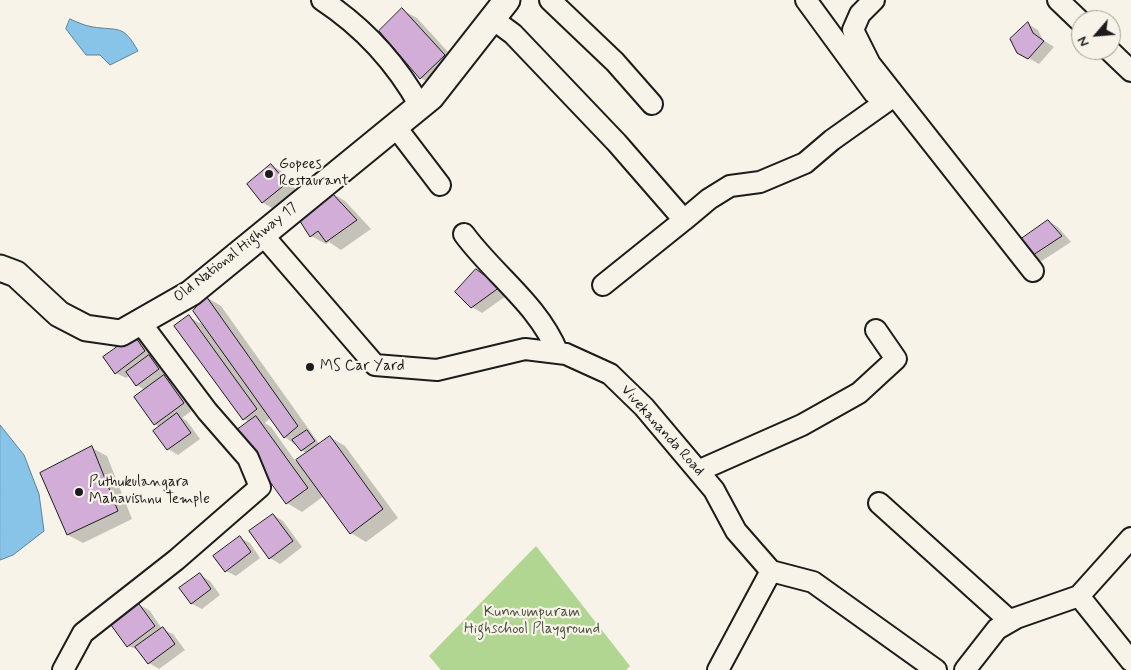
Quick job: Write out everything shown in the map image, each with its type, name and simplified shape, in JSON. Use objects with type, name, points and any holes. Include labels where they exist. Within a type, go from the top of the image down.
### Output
[{"type":"street","points":[[322,0],[349,18],[376,45],[407,83],[420,106]]},
{"type":"street","points":[[550,0],[615,62],[652,104]]},
{"type":"street","points":[[806,0],[1033,271]]},
{"type":"street","points":[[874,0],[860,14],[853,30],[889,100]]},
{"type":"street","points":[[1058,0],[1071,12]]},
{"type":"street","points":[[500,10],[513,34],[617,143],[684,220]]},
{"type":"street","name":"Old National Highway 17","points":[[0,268],[16,274],[59,314],[86,328],[121,333],[191,293],[431,97],[500,10]]},
{"type":"street","points":[[1119,60],[1131,71]]},
{"type":"street","points":[[603,286],[709,199],[730,186],[760,182],[805,163],[832,140],[889,100]]},
{"type":"street","points":[[395,126],[440,185]]},
{"type":"street","name":"Vivekananda Road","points":[[262,234],[375,365],[437,370],[525,349],[566,354],[610,374],[644,407],[714,490],[736,531],[770,571]]},
{"type":"street","points":[[464,234],[479,254],[509,282],[532,309],[550,334],[558,353]]},
{"type":"street","points":[[63,670],[83,633],[176,560],[260,487],[248,458],[207,411],[140,322]]},
{"type":"street","points":[[698,471],[802,425],[859,393],[896,359],[876,330]]},
{"type":"street","points":[[879,503],[1010,621]]},
{"type":"street","points":[[965,670],[997,629],[1010,621],[1079,596],[1131,538]]},
{"type":"street","points":[[718,670],[770,571],[813,582],[936,670]]},
{"type":"street","points":[[1079,596],[1131,661]]},
{"type":"green space","name":"Kunnumpuram Highschool Playground","points":[[536,546],[630,666],[626,670],[441,670],[429,656]]},
{"type":"water","points":[[70,19],[90,26],[120,30],[128,36],[138,51],[110,65],[100,55],[86,55],[66,29]]},
{"type":"water","points":[[0,425],[24,455],[39,494],[44,531],[13,555],[0,560]]},
{"type":"building","points":[[402,8],[445,55],[420,79],[379,31]]},
{"type":"building","points":[[1028,22],[1033,33],[1044,41],[1028,59],[1017,53],[1010,39]]},
{"type":"building","name":"Gopees Restaurant","points":[[271,164],[287,183],[262,203],[247,184]]},
{"type":"building","points":[[330,191],[357,220],[326,242],[318,231],[310,237],[298,218]]},
{"type":"building","points":[[1048,220],[1062,236],[1027,259],[1014,244]]},
{"type":"building","points":[[476,269],[500,287],[471,308],[455,292]]},
{"type":"building","points":[[206,296],[298,426],[284,438],[193,311]]},
{"type":"building","points":[[189,315],[257,409],[243,420],[174,326]]},
{"type":"building","points":[[134,335],[145,351],[115,374],[103,357]]},
{"type":"building","points":[[149,355],[159,369],[136,386],[126,372]]},
{"type":"building","points":[[164,375],[184,403],[154,425],[134,397]]},
{"type":"building","points":[[177,413],[191,433],[167,450],[153,431]]},
{"type":"building","points":[[256,416],[308,488],[286,504],[234,432]]},
{"type":"building","points":[[307,430],[315,441],[301,451],[292,440]]},
{"type":"building","points":[[330,436],[383,509],[350,534],[296,460]]},
{"type":"building","name":"Puthukulangara Mahavishnu Temple","points":[[92,446],[118,511],[67,535],[40,473]]},
{"type":"building","points":[[273,514],[293,541],[269,559],[249,531]]},
{"type":"building","points":[[240,536],[251,552],[225,572],[213,556]]},
{"type":"building","points":[[200,573],[211,589],[191,604],[179,588]]},
{"type":"building","points":[[139,604],[155,626],[127,647],[111,625]]},
{"type":"building","points":[[163,627],[175,644],[148,664],[135,647]]},
{"type":"place","name":"Gopees Restaurant","points":[[269,174]]},
{"type":"place","name":"MS Car Yard","points":[[310,367]]},
{"type":"place","name":"Puthukulangara Mahavishnu Temple","points":[[79,492]]}]
